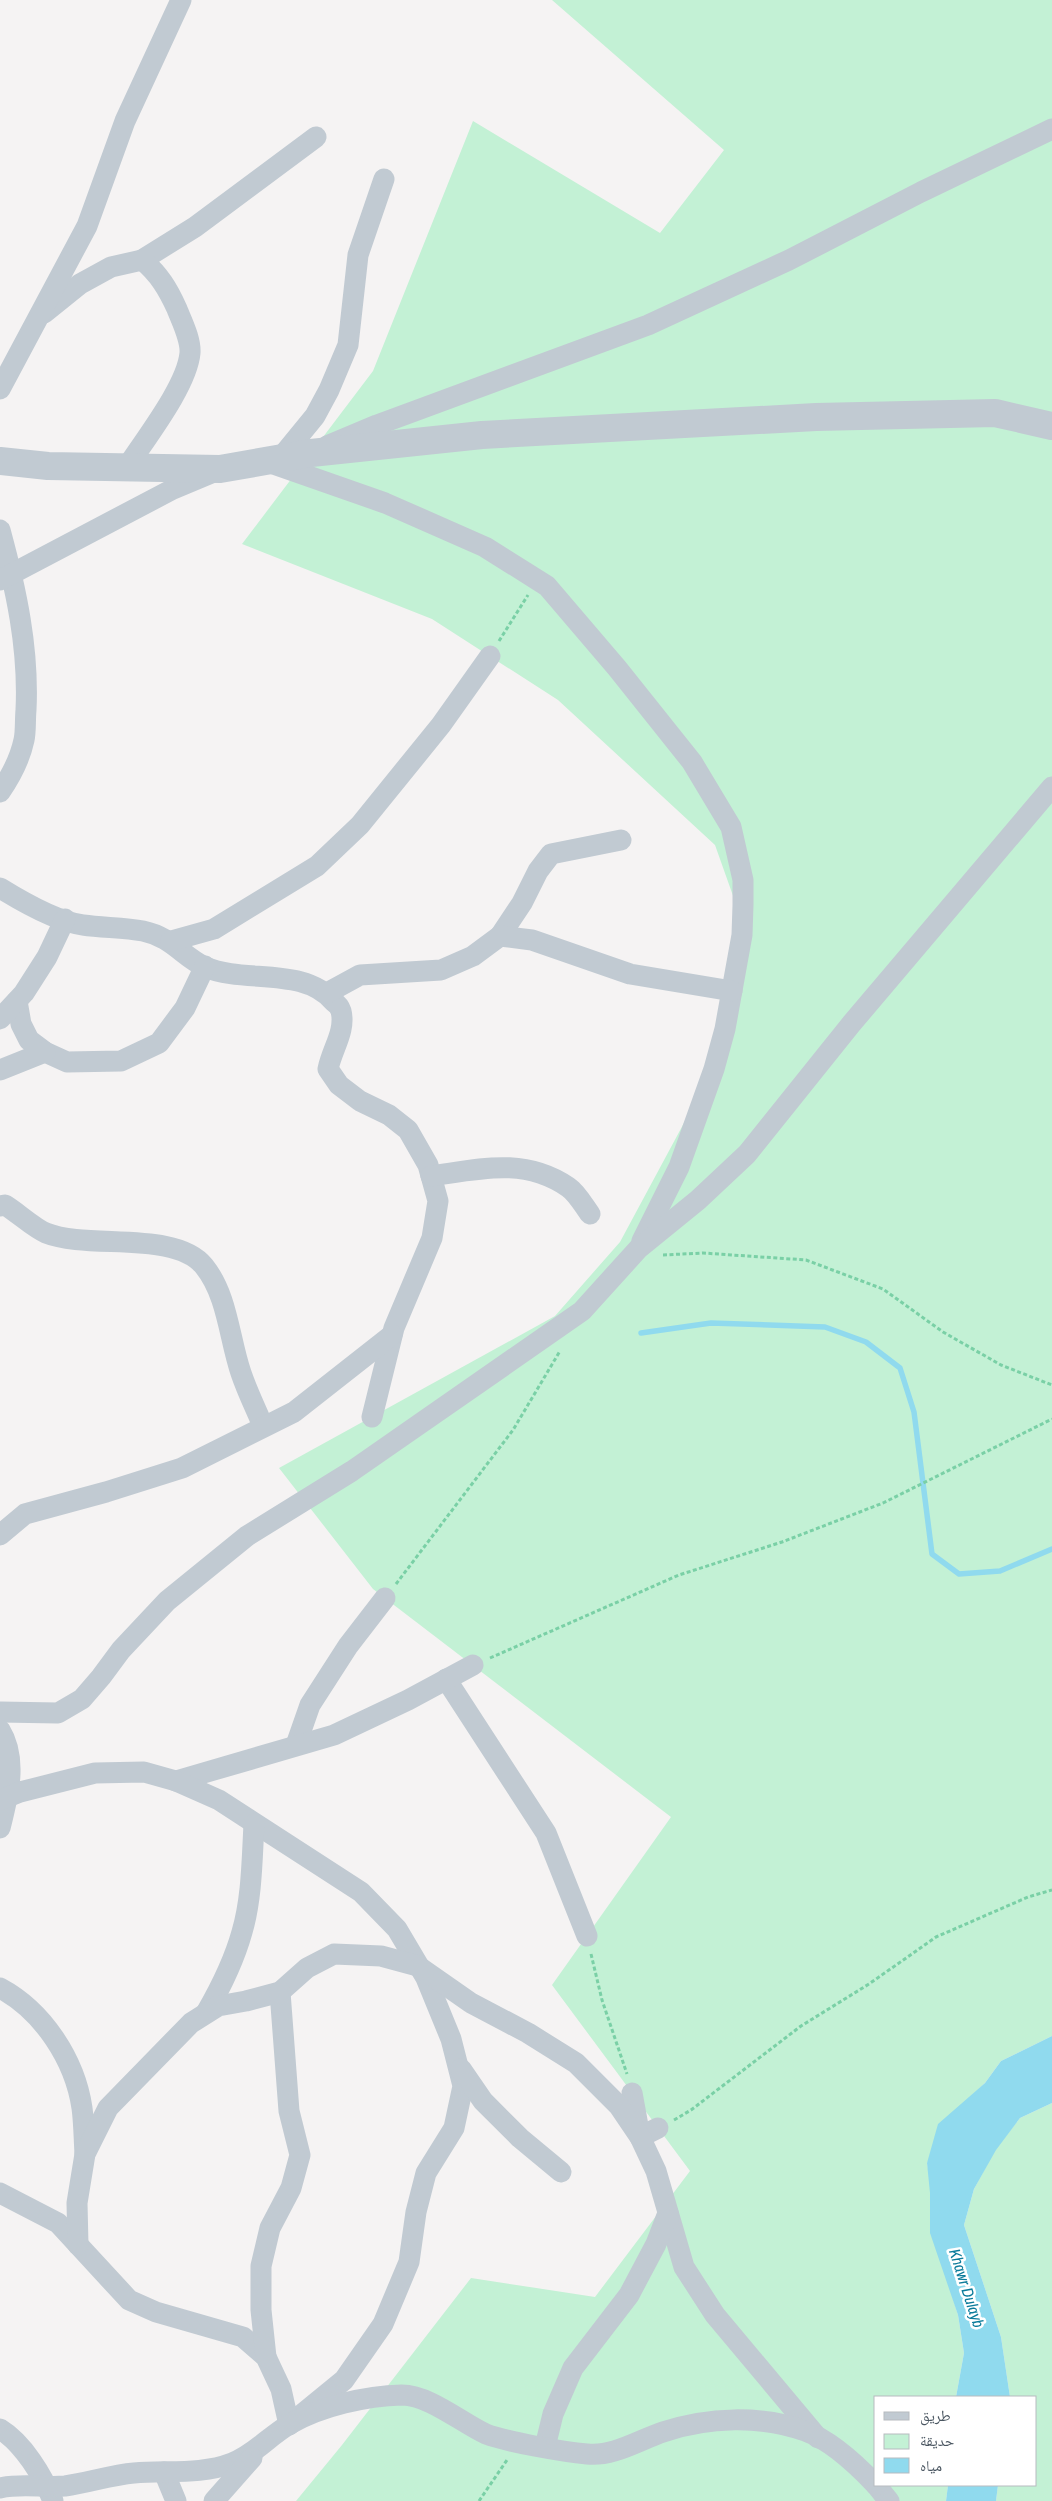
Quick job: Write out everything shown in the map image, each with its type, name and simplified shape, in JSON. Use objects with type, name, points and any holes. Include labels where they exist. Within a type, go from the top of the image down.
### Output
[{"type":"street","points":[[0,389],[87,226],[125,121],[181,0]]},
{"type":"street","points":[[311,453],[377,425],[648,325],[789,260],[921,192],[1052,129]]},
{"type":"street","points":[[36,320],[80,284],[111,267],[142,260],[195,227],[316,137]]},
{"type":"street","points":[[273,461],[315,416],[329,390],[348,345],[358,255],[384,179]]},
{"type":"street","points":[[127,467],[182,381],[190,353],[185,330],[175,305],[157,272],[142,260]]},
{"type":"street","points":[[0,461],[48,466],[220,469],[311,453],[482,435],[816,417],[994,413],[1052,426]]},
{"type":"street","points":[[273,461],[385,503],[486,547],[547,586],[617,668],[692,762],[731,827],[743,880],[743,905],[742,934],[725,1029],[679,1168],[636,1252]]},
{"type":"street","points":[[6,577],[173,489],[220,469]]},
{"type":"street","points":[[0,530],[6,577],[23,634],[27,680],[24,740],[14,771],[0,792]]},
{"type":"street","points":[[171,941],[214,929],[317,866],[360,825],[441,724],[490,656]]},
{"type":"street","points":[[0,1712],[58,1713],[82,1699],[101,1678],[121,1650],[167,1601],[247,1536],[352,1472],[582,1311],[636,1252],[698,1200],[747,1154],[852,1023],[1052,787]]},
{"type":"street","points":[[327,993],[360,975],[441,970],[473,956],[500,936],[522,903],[538,871],[551,854],[622,840]]},
{"type":"street","points":[[0,888],[24,903],[80,925],[144,931],[171,941],[205,966],[237,974],[287,978],[327,993],[341,1010],[342,1032],[331,1054],[328,1069],[339,1085],[360,1101],[389,1114],[408,1130],[428,1165],[438,1201],[432,1238],[392,1335],[372,1417]]},
{"type":"street","points":[[0,1019],[24,994],[47,956],[65,919]]},
{"type":"street","points":[[500,936],[532,940],[630,974],[732,991]]},
{"type":"street","points":[[17,1001],[21,1024],[29,1040],[45,1052],[67,1062],[121,1061],[159,1043],[185,1008],[205,966]]},
{"type":"street","points":[[0,1070],[45,1052]]},
{"type":"street","points":[[431,1176],[508,1166],[517,1168],[544,1175],[570,1188],[590,1214]]},
{"type":"street","points":[[0,1206],[5,1205],[46,1233],[91,1242],[123,1242],[177,1248],[203,1265],[221,1296],[241,1374],[263,1426]]},
{"type":"street","points":[[0,1536],[25,1514],[106,1492],[182,1468],[294,1412],[392,1335]]},
{"type":"street","points":[[296,1746],[310,1704],[348,1646],[385,1598]]},
{"type":"street","points":[[176,1781],[334,1735],[473,1666]]},
{"type":"street","points":[[446,1679],[546,1833],[587,1936]]},
{"type":"street","points":[[0,1730],[5,1738],[10,1763],[0,1828]]},
{"type":"street","points":[[0,2488],[14,2484],[50,2493],[64,2486],[134,2473],[192,2471],[231,2464],[262,2446],[344,2380],[383,2324],[409,2262],[416,2212],[426,2173],[454,2128],[463,2086],[451,2039],[418,1966],[397,1929],[361,1892],[219,1800],[176,1781],[144,1772],[95,1773],[4,1798]]},
{"type":"street","points":[[206,2013],[224,1982],[242,1930],[251,1870],[254,1824]]},
{"type":"street","points":[[85,2154],[108,2108],[191,2023],[218,2006],[280,1992],[306,1968],[334,1954],[381,1956],[418,1966],[471,2003],[528,2033],[576,2063],[618,2106],[649,2133]]},
{"type":"street","points":[[0,1988],[36,2014],[66,2055],[81,2106],[85,2154],[77,2203],[78,2245]]},
{"type":"street","points":[[280,1992],[289,2111],[300,2156],[291,2188],[270,2228],[261,2266],[261,2310],[266,2357],[281,2389],[289,2424]]},
{"type":"street","points":[[458,2064],[483,2101],[520,2138],[561,2172]]},
{"type":"street","points":[[632,2093],[649,2133],[656,2171],[684,2267],[715,2315],[818,2438]]},
{"type":"street","points":[[0,2193],[58,2223],[129,2300],[156,2312],[243,2337],[266,2357]]},
{"type":"street","points":[[545,2447],[553,2414],[573,2368],[629,2296],[656,2244],[668,2213]]},
{"type":"street","points":[[289,2424],[316,2412],[354,2402],[404,2395],[424,2400],[488,2435],[589,2455],[613,2451],[665,2431],[721,2420],[766,2421],[807,2432],[818,2438],[843,2454],[874,2483]]},
{"type":"street","points":[[0,2428],[32,2461],[50,2493]]},
{"type":"street","points":[[214,2501],[262,2446]]},
{"type":"street","points":[[164,2472],[176,2501]]},
{"type":"street","points":[[877,2486],[888,2501]]},
{"type":"path","points":[[490,656],[537,580]]},
{"type":"path","points":[[636,1252],[704,1253],[806,1260],[884,1288],[951,1336],[1001,1365],[1052,1385]]},
{"type":"path","points":[[385,1598],[513,1430],[562,1349]]},
{"type":"path","points":[[473,1666],[679,1575],[782,1542],[883,1503],[1052,1419]]},
{"type":"path","points":[[649,2133],[691,2110],[801,2026],[869,1984],[936,1938],[1028,1897],[1052,1890]]},
{"type":"path","points":[[587,1936],[602,2000],[622,2056],[632,2093]]},
{"type":"path","points":[[479,2501],[520,2442]]},
{"type":"green space","points":[[552,0],[1052,0],[1052,2036],[1001,2061],[985,2083],[967,2100],[927,2163],[946,2276],[958,2315],[964,2353],[956,2396],[874,2396],[874,2486],[948,2486],[946,2501],[296,2501],[342,2445],[471,2278],[595,2297],[690,2171],[552,1985],[671,1817],[373,1589],[279,1468],[555,1316],[620,1242],[706,1082],[737,907],[715,845],[558,700],[432,619],[242,544],[373,371],[473,121],[660,233],[724,150]]},
{"type":"green space","points":[[1052,2103],[1052,2501],[996,2501],[998,2486],[1037,2486],[1037,2396],[1010,2396],[1001,2337],[964,2225],[974,2189],[995,2150],[1020,2118]]},
{"type":"water","name":"Khawr Dulayb","points":[[1052,2036],[1052,2103],[1020,2118],[996,2150],[974,2189],[964,2225],[1001,2337],[1010,2396],[956,2396],[964,2353],[958,2315],[930,2233],[930,2193],[927,2163],[938,2124],[985,2083],[1001,2061]]},
{"type":"water","points":[[948,2486],[998,2486],[996,2501],[946,2501]]},
{"type":"waterway","points":[[641,1333],[711,1323],[825,1327],[866,1342],[900,1368],[914,1412],[932,1554],[959,1574],[1000,1571],[1052,1549]]}]
